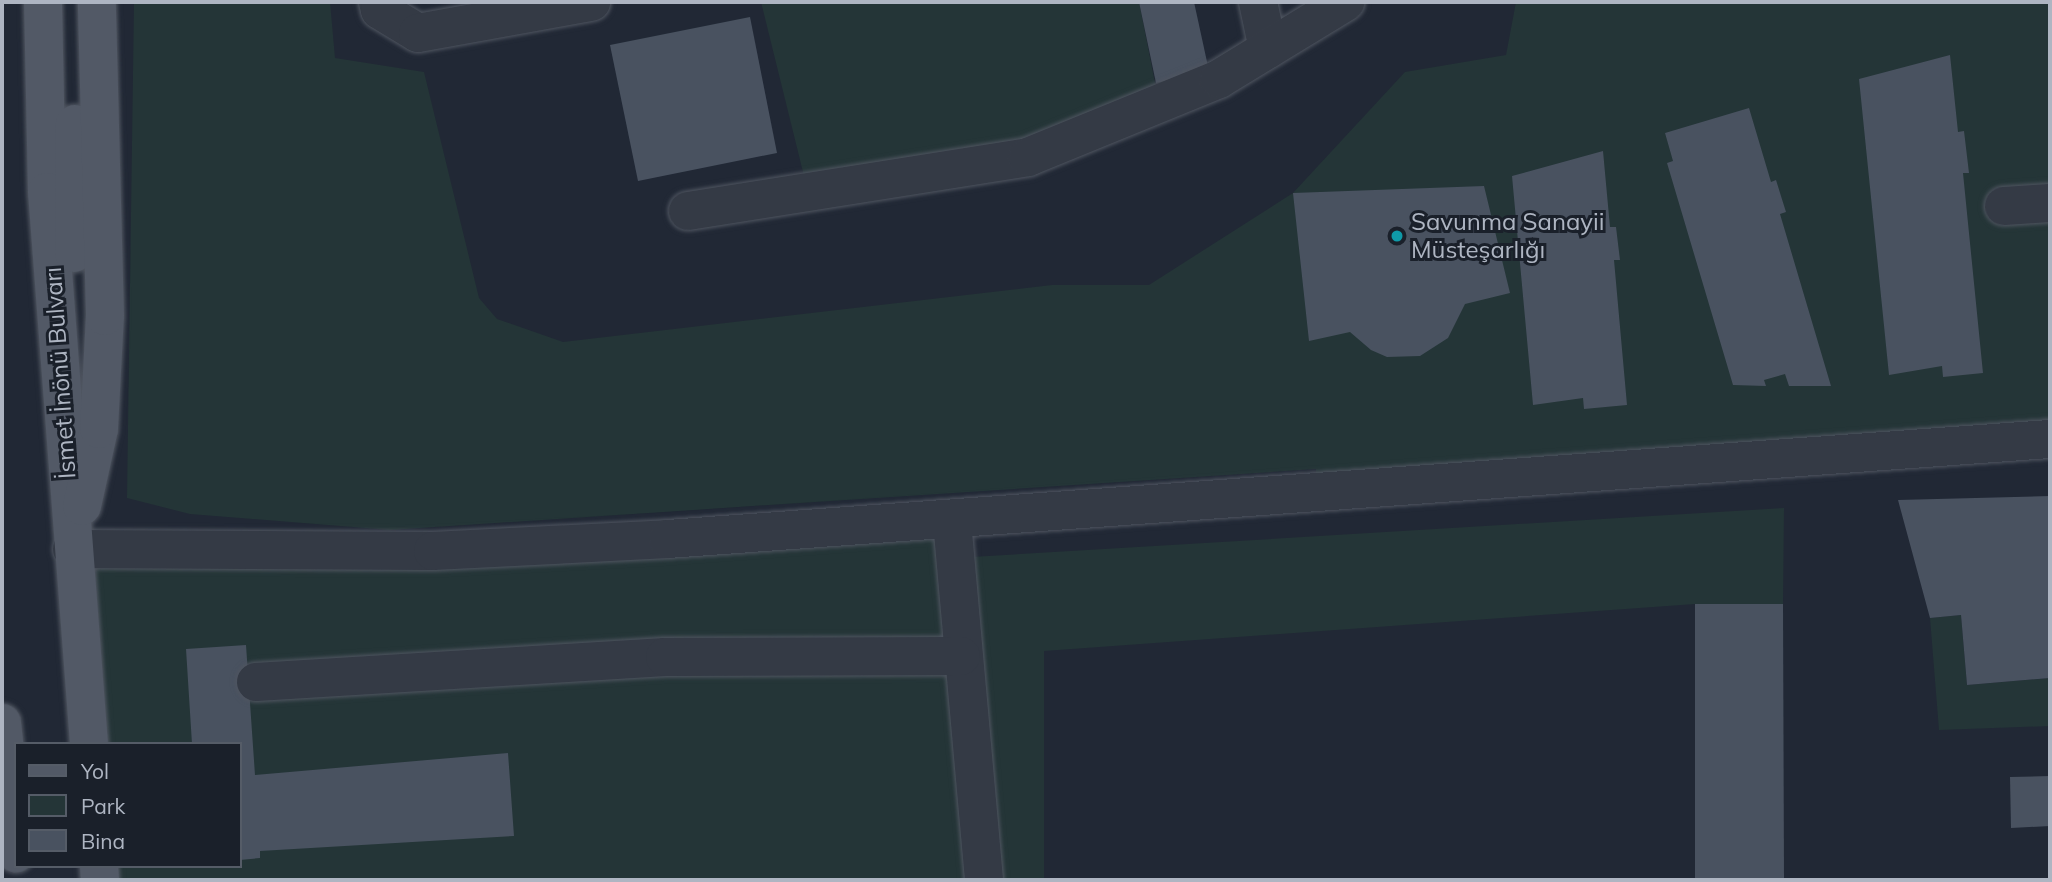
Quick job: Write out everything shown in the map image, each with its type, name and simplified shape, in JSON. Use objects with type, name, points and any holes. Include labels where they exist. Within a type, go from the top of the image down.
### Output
[{"type":"main road","name":"İsmet İnönü Bulvarı","points":[[43,2],[47,192],[72,549],[89,742]]},
{"type":"main road","points":[[72,549],[76,2]]},
{"type":"main road","points":[[72,549],[99,429],[105,316],[97,2]]},
{"type":"main road","points":[[2,723],[14,834]]},
{"type":"lane","points":[[378,2],[380,10],[418,33],[591,2]]},
{"type":"lane","points":[[1258,2],[1268,49]]},
{"type":"lane","points":[[688,211],[1028,158],[1219,79],[1345,2]]},
{"type":"lane","points":[[2004,206],[2050,203]]},
{"type":"lane","points":[[72,549],[433,551],[952,521],[1521,475],[2050,439]]},
{"type":"lane","points":[[952,521],[961,656],[984,880]]},
{"type":"lane","points":[[256,682],[665,657],[961,656]]},
{"type":"green space","points":[[134,2],[330,2],[335,58],[424,72],[479,298],[497,319],[563,342],[1052,285],[1149,285],[1293,193],[1405,72],[1506,55],[1516,2],[2050,2],[2050,439],[1315,491],[1316,469],[390,530],[190,514],[127,498]]},
{"type":"green space","points":[[761,2],[1139,2],[1159,103],[1028,157],[803,193],[803,172]]},
{"type":"green space","points":[[1784,508],[1783,604],[1695,604],[1044,651],[1044,880],[100,880],[99,868],[242,868],[242,742],[89,742],[72,549],[952,521],[955,558]]},
{"type":"green space","points":[[1961,615],[1967,685],[2050,678],[2050,726],[1939,730],[1930,618]]},
{"type":"building","points":[[1139,2],[1194,2],[1209,71],[1156,83]]},
{"type":"building","points":[[750,17],[777,153],[638,181],[610,45]]},
{"type":"building","points":[[1950,55],[1958,132],[1964,131],[1969,173],[1963,173],[1983,373],[1943,377],[1942,366],[1889,375],[1859,79]]},
{"type":"building","points":[[1749,108],[1771,182],[1776,180],[1786,212],[1780,214],[1831,386],[1789,386],[1785,374],[1764,380],[1766,386],[1733,385],[1667,163],[1673,161],[1665,133]]},
{"type":"building","points":[[1603,151],[1610,227],[1616,227],[1620,260],[1614,260],[1627,405],[1584,409],[1583,398],[1533,405],[1512,176]]},
{"type":"building","name":"Savunma Sanayii Müsteşarlığı","points":[[1484,186],[1510,293],[1465,304],[1448,338],[1420,356],[1387,357],[1371,350],[1350,332],[1309,341],[1293,193]]},
{"type":"building","points":[[2050,496],[2050,678],[1967,685],[1961,615],[1930,618],[1898,500]]},
{"type":"building","points":[[1695,604],[1783,604],[1784,880],[1695,880]]},
{"type":"building","points":[[246,645],[255,775],[508,753],[514,836],[260,851],[260,858],[242,860],[242,742],[192,742],[186,649]]},
{"type":"building","points":[[2050,776],[2050,826],[2011,828],[2010,777]]},
{"type":"place","name":"Savunma Sanayii Müsteşarlığı","points":[[1397,236]]}]
